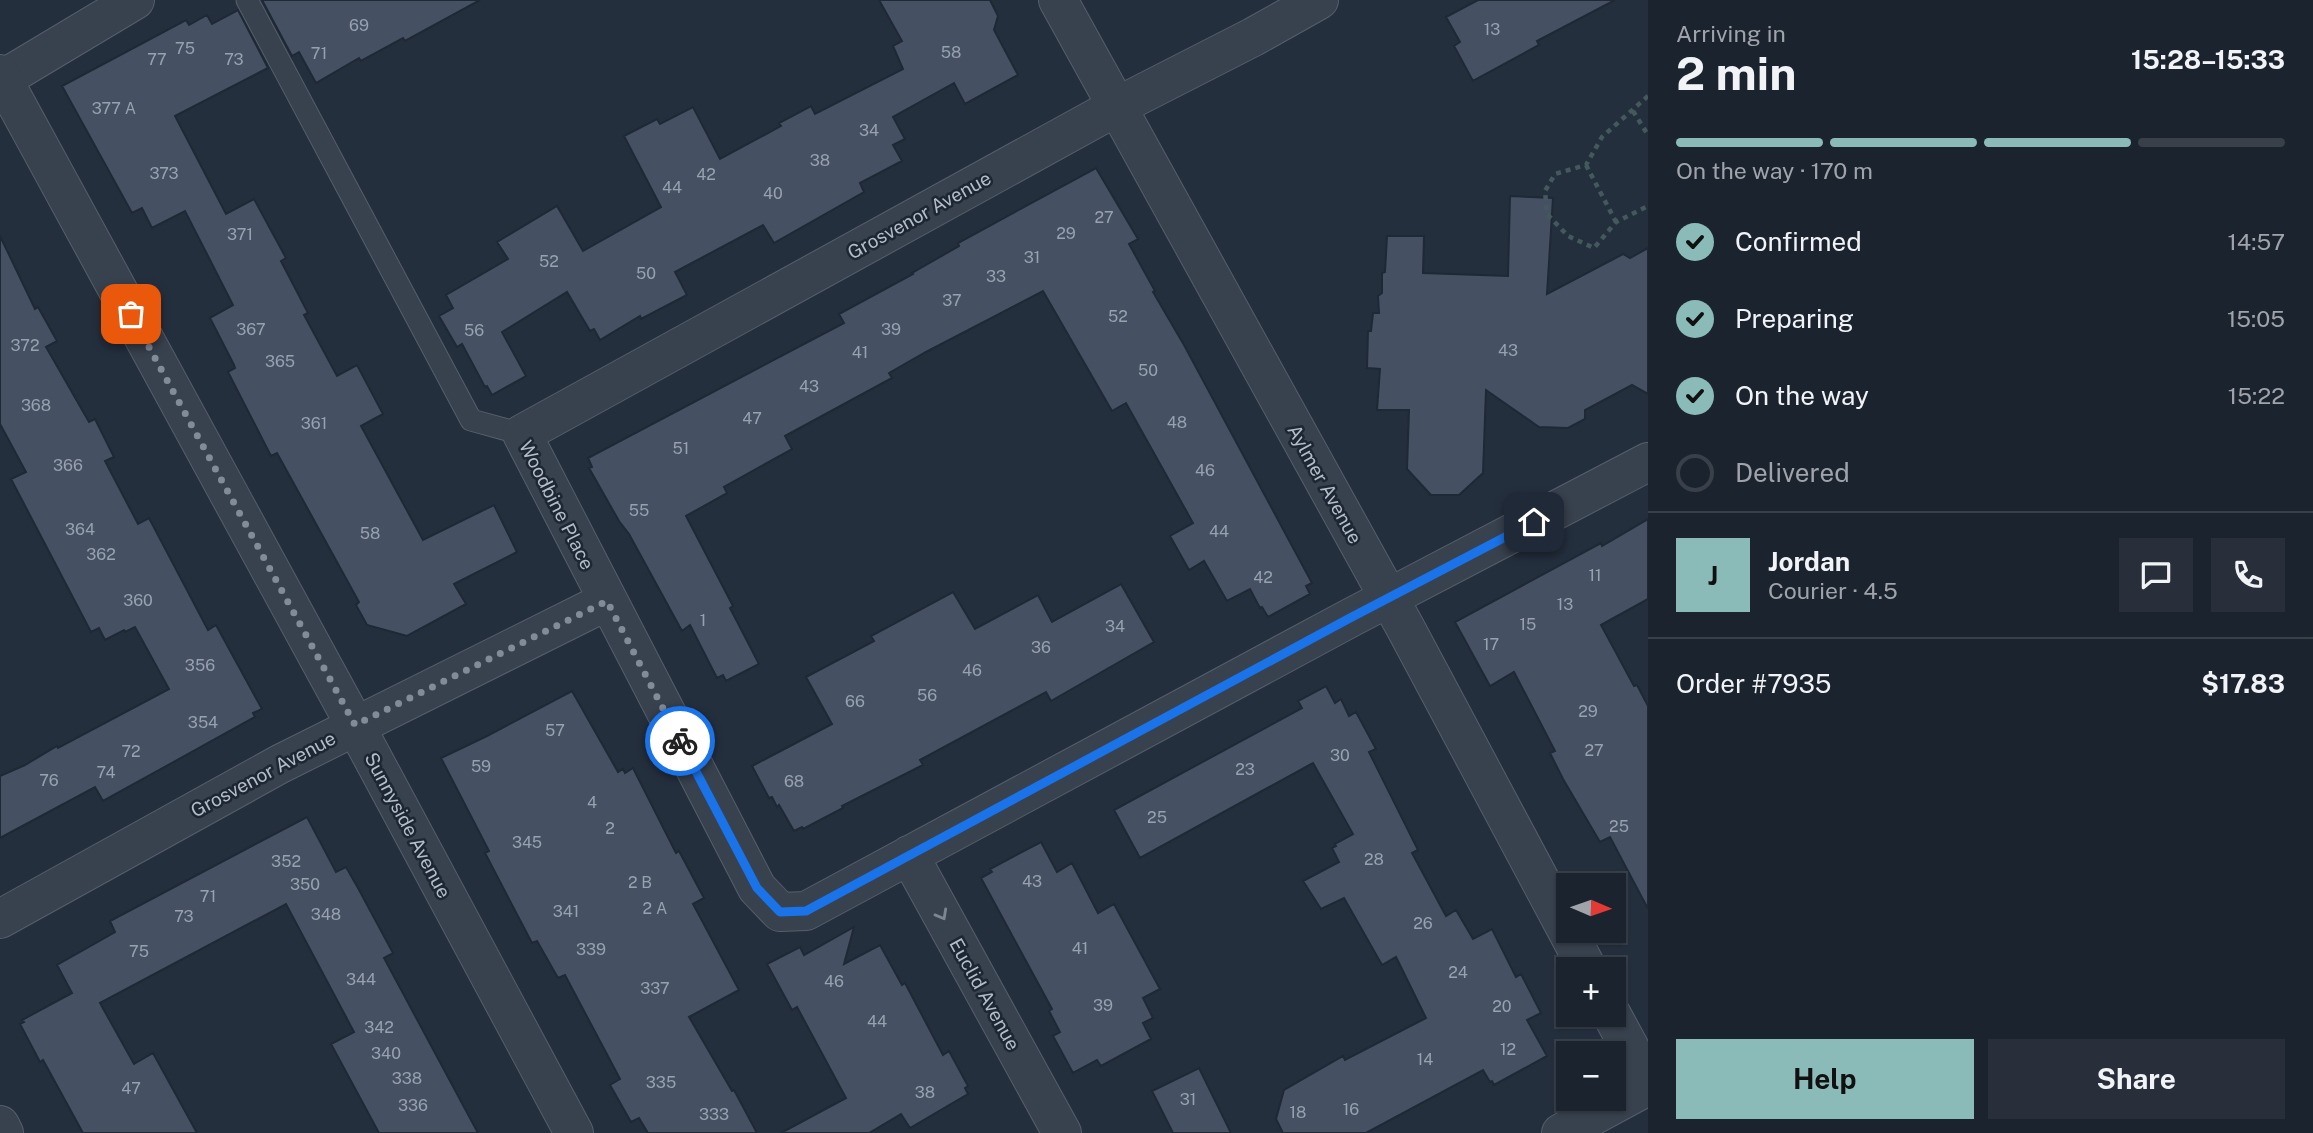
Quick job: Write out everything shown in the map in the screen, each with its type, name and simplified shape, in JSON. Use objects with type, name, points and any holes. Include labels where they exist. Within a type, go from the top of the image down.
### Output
[{"type":"street","points":[[1,76],[135,0]]},
{"type":"street","name":"Aylmer Avenue","points":[[1058,0],[1388,598],[1581,957]]},
{"type":"street","name":"Grosvenor Avenue","points":[[522,434],[1116,107],[1319,0]]},
{"type":"street","name":"Sunnyside Avenue","points":[[1,76],[574,1133]]},
{"type":"street","name":"Woodbine Place","points":[[522,434],[757,888],[780,912],[806,911],[1388,598],[1648,462]]},
{"type":"street","name":"Grosvenor Avenue","points":[[0,919],[355,725],[607,601]]},
{"type":"street","name":"Euclid Avenue","points":[[909,855],[1062,1133]]},
{"type":"street","points":[[1561,1133],[1648,1084],[1618,1027]]},
{"type":"street","points":[[0,1125],[4,1133]]},
{"type":"lane","name":"Woodbine Place","points":[[247,0],[471,420],[522,434]]},
{"type":"path","points":[[1648,96],[1602,137],[1586,166],[1555,174],[1545,191],[1547,214],[1568,236],[1594,248],[1616,222],[1648,206]]},
{"type":"path","points":[[1633,111],[1648,135]]},
{"type":"path","points":[[1586,166],[1616,222]]},
{"type":"building","points":[[262,0],[480,0],[405,41],[403,38],[361,61],[359,58],[316,83],[299,52],[292,56]]},
{"type":"building","points":[[879,0],[990,0],[998,16],[994,30],[1018,75],[965,104],[954,83],[893,117],[905,139],[893,145],[902,161],[860,183],[864,192],[774,243],[763,225],[675,272],[687,295],[641,319],[640,316],[600,340],[594,329],[590,331],[567,292],[502,332],[526,376],[492,395],[462,344],[457,347],[439,316],[453,308],[446,295],[508,259],[497,242],[557,206],[583,251],[661,207],[624,136],[657,119],[660,124],[693,107],[720,159],[781,126],[779,123],[811,106],[815,114],[903,69],[893,46],[902,41]]},
{"type":"building","points":[[1478,0],[1615,0],[1537,41],[1539,45],[1473,81],[1454,46],[1460,42],[1446,17]]},
{"type":"building","points":[[238,10],[268,68],[175,116],[226,214],[254,199],[286,258],[281,261],[308,313],[304,315],[337,376],[357,365],[383,414],[361,426],[423,540],[494,505],[517,552],[454,584],[466,604],[407,636],[367,625],[356,605],[359,602],[277,453],[271,456],[228,372],[235,368],[234,365],[210,318],[233,305],[185,211],[152,228],[142,208],[132,213],[62,86],[186,20],[189,25],[207,15],[212,24]]},
{"type":"building","points":[[1096,168],[1138,239],[1129,244],[1155,291],[1153,292],[1312,583],[1306,586],[1310,594],[1268,617],[1250,589],[1227,601],[1204,561],[1189,570],[1170,536],[1193,523],[1126,403],[1112,411],[1043,291],[926,352],[889,373],[892,378],[785,436],[792,449],[724,487],[727,493],[686,516],[733,606],[730,608],[759,664],[726,681],[723,675],[717,678],[690,625],[682,631],[589,468],[592,467],[588,458],[844,323],[839,314],[913,274],[959,246],[958,243]]},
{"type":"building","points":[[1510,196],[1553,198],[1547,294],[1623,254],[1630,258],[1648,248],[1648,394],[1632,385],[1585,410],[1585,419],[1568,428],[1539,427],[1486,390],[1483,473],[1459,495],[1431,495],[1407,469],[1409,410],[1377,410],[1380,369],[1367,368],[1368,331],[1371,331],[1373,313],[1379,313],[1378,296],[1382,293],[1387,236],[1424,236],[1423,273],[1508,276]]},
{"type":"building","points":[[0,236],[35,309],[38,307],[57,341],[46,347],[89,422],[95,419],[114,457],[105,461],[138,524],[149,518],[208,630],[216,625],[262,709],[253,713],[255,717],[103,801],[95,787],[0,838],[0,776],[169,689],[135,627],[105,640],[99,628],[91,632],[11,479],[26,472],[0,424]]},
{"type":"building","points":[[1648,519],[1648,599],[1601,625],[1648,706],[1648,909],[1610,837],[1600,842],[1563,779],[1550,753],[1555,751],[1514,672],[1490,686],[1455,622],[1601,543],[1602,546]]},
{"type":"building","points":[[1121,584],[1154,642],[1051,701],[1046,692],[920,760],[923,765],[803,829],[802,827],[794,831],[779,805],[777,807],[772,797],[769,798],[752,766],[832,724],[806,677],[874,641],[871,636],[953,592],[975,629],[1038,595],[1052,622]]},
{"type":"building","points":[[1326,686],[1335,703],[1341,699],[1349,716],[1356,712],[1376,749],[1369,752],[1418,850],[1412,853],[1446,916],[1456,910],[1473,939],[1492,929],[1516,977],[1521,974],[1541,1013],[1527,1020],[1547,1056],[1494,1085],[1483,1070],[1366,1133],[1283,1133],[1276,1119],[1284,1090],[1343,1056],[1345,1060],[1426,1018],[1396,957],[1382,965],[1344,898],[1321,909],[1303,881],[1339,862],[1332,848],[1353,834],[1313,763],[1140,858],[1114,810],[1302,708],[1298,701]]},
{"type":"building","points":[[572,691],[618,772],[623,769],[625,773],[633,768],[676,853],[679,851],[704,898],[693,904],[739,990],[689,1017],[757,1133],[648,1133],[639,1118],[631,1122],[610,1085],[620,1079],[565,975],[558,978],[537,941],[532,943],[485,853],[489,851],[441,758]]},
{"type":"building","points":[[307,817],[336,872],[346,867],[358,888],[393,953],[384,958],[478,1133],[379,1133],[331,1044],[354,1032],[286,904],[100,1003],[134,1064],[153,1053],[197,1133],[83,1133],[20,1024],[24,1022],[22,1020],[72,993],[57,965],[115,932],[110,921]]},
{"type":"building","points":[[1041,842],[1057,872],[1072,863],[1098,913],[1114,904],[1160,989],[1143,998],[1153,1018],[1143,1023],[1151,1039],[1101,1066],[1097,1060],[1073,1073],[1053,1036],[1060,1032],[1049,1011],[1052,1009],[981,878],[992,872],[990,869]]},
{"type":"building","points":[[854,927],[844,964],[880,945],[902,985],[905,983],[943,1055],[949,1051],[968,1086],[965,1088],[968,1094],[910,1128],[901,1114],[869,1133],[781,1133],[846,1098],[797,1007],[792,1010],[767,964],[800,947],[804,955]]},
{"type":"building","points":[[1199,1068],[1231,1133],[1173,1133],[1152,1091]]},
{"type":"way so far","points":[[131,314],[355,725],[607,601],[680,741]]},
{"type":"route","points":[[680,741],[757,888],[780,912],[806,911],[1534,522]]}]
